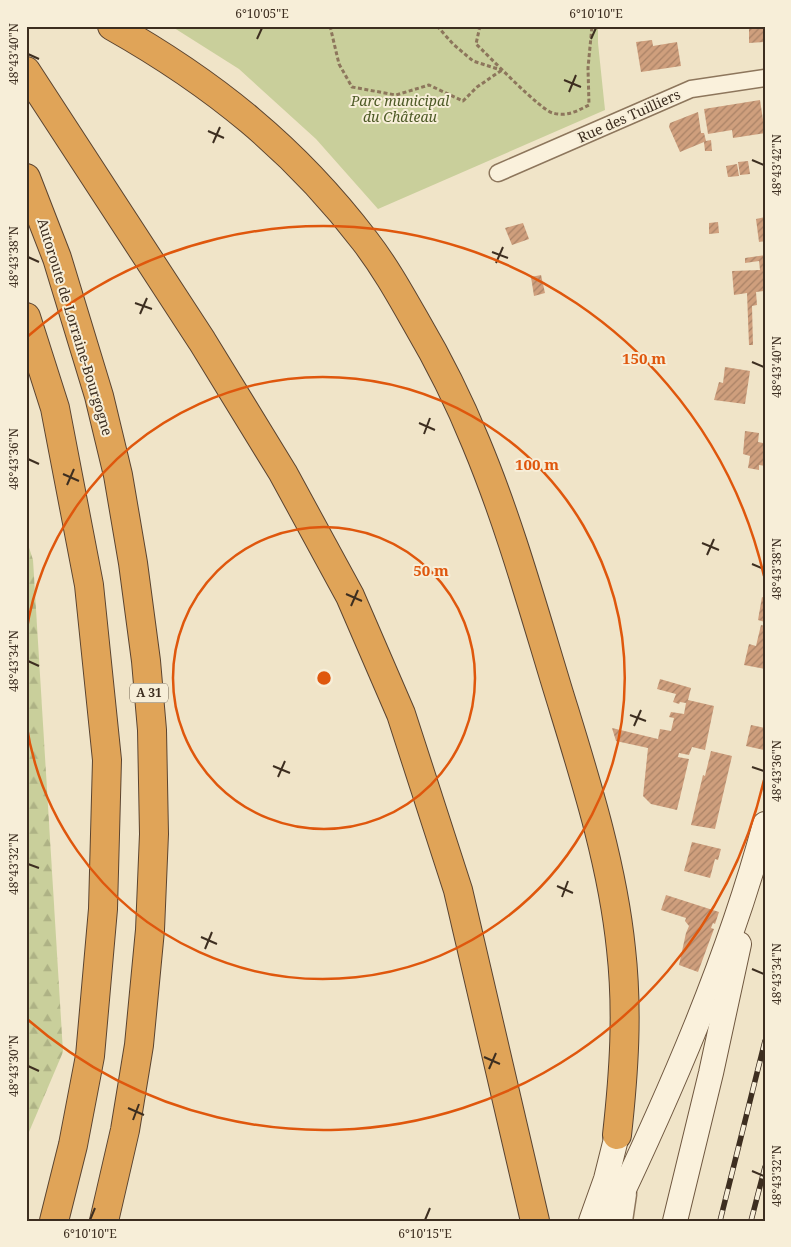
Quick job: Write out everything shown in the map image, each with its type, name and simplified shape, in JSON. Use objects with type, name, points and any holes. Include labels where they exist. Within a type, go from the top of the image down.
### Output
[{"type":"highway","points":[[112,26],[145,44],[208,85],[261,128],[310,175],[364,240],[391,277],[454,393],[477,444],[506,522],[567,719],[589,794],[604,856],[615,908],[625,991],[625,1042],[617,1135]]},
{"type":"highway","points":[[26,72],[207,349],[283,473],[350,596],[401,714],[458,890],[535,1221]]},
{"type":"highway","name":"Autoroute de Lorraine-Bourgogne","points":[[26,178],[60,267],[99,396],[118,475],[133,563],[146,661],[152,730],[154,834],[149,940],[139,1045],[124,1130],[104,1221]]},
{"type":"highway","points":[[26,317],[55,408],[89,585],[107,760],[103,909],[90,1056],[54,1221]]},
{"type":"main road","points":[[609,1221],[706,1003],[755,861],[765,824]]},
{"type":"main road","points":[[675,1221],[730,992],[755,861]]},
{"type":"main road","points":[[591,1221],[606,1179],[617,1135]]},
{"type":"street","name":"Rue des Tuilliers","points":[[498,173],[691,89],[765,78]]},
{"type":"street","points":[[624,1221],[631,1174]]},
{"type":"path","points":[[330,26],[339,64],[352,87],[396,95],[429,85],[463,102],[478,87],[502,70]]},
{"type":"path","points":[[437,26],[453,44],[473,61],[502,70]]},
{"type":"path","points":[[480,26],[476,44],[550,113],[568,115],[589,105],[588,68],[592,26]]},
{"type":"green space","name":"Parc municipal du Château","points":[[171,26],[598,26],[605,110],[378,209],[316,139],[239,69]]},
{"type":"green space","points":[[26,538],[33,560],[63,1052],[26,1139]]},
{"type":"building","points":[[741,26],[765,26],[765,42],[749,43],[749,28],[741,28]]},
{"type":"building","points":[[652,40],[653,46],[677,42],[681,66],[641,72],[636,42]]},
{"type":"building","points":[[760,100],[765,133],[733,138],[732,130],[708,134],[704,109]]},
{"type":"building","points":[[698,112],[701,133],[704,133],[706,141],[711,140],[712,151],[705,151],[704,142],[680,152],[669,127],[670,123]]},
{"type":"building","points":[[748,161],[750,174],[740,175],[738,162]]},
{"type":"building","points":[[737,164],[739,176],[728,177],[726,166]]},
{"type":"building","points":[[765,217],[765,241],[759,242],[756,219]]},
{"type":"building","points":[[718,222],[719,233],[709,234],[709,223]]},
{"type":"building","points":[[523,223],[529,239],[512,245],[505,228]]},
{"type":"building","points":[[765,255],[765,291],[756,292],[757,305],[752,306],[753,345],[749,345],[747,293],[734,295],[732,271],[760,270],[759,261],[745,263],[745,258]]},
{"type":"building","points":[[541,275],[545,293],[534,296],[531,277]]},
{"type":"building","points":[[725,367],[750,371],[745,404],[714,400],[719,382],[723,383]]},
{"type":"building","points":[[745,431],[759,433],[758,442],[763,443],[763,438],[765,438],[765,466],[759,465],[759,470],[748,468],[750,456],[743,454]]},
{"type":"building","points":[[762,597],[765,598],[765,622],[758,620]]},
{"type":"building","points":[[761,625],[765,626],[765,669],[744,665],[749,644],[756,646]]},
{"type":"building","points":[[660,679],[691,688],[688,700],[714,706],[705,750],[692,747],[689,755],[679,753],[678,757],[689,759],[677,810],[651,804],[643,796],[648,748],[616,741],[612,728],[658,739],[660,729],[671,731],[674,718],[669,717],[671,712],[684,714],[686,703],[680,702],[679,704],[673,702],[676,694],[657,689]]},
{"type":"building","points":[[751,725],[765,728],[764,750],[746,746]]},
{"type":"building","points":[[711,751],[732,756],[715,829],[691,825]]},
{"type":"building","points":[[692,842],[721,849],[718,860],[715,859],[710,878],[684,871]]},
{"type":"building","points":[[666,895],[719,912],[715,924],[713,923],[711,928],[714,929],[698,972],[679,965],[689,926],[685,921],[686,918],[661,910]]},
{"type":"railway","points":[[720,1221],[765,1041]]},
{"type":"railway","points":[[751,1221],[765,1167]]}]
